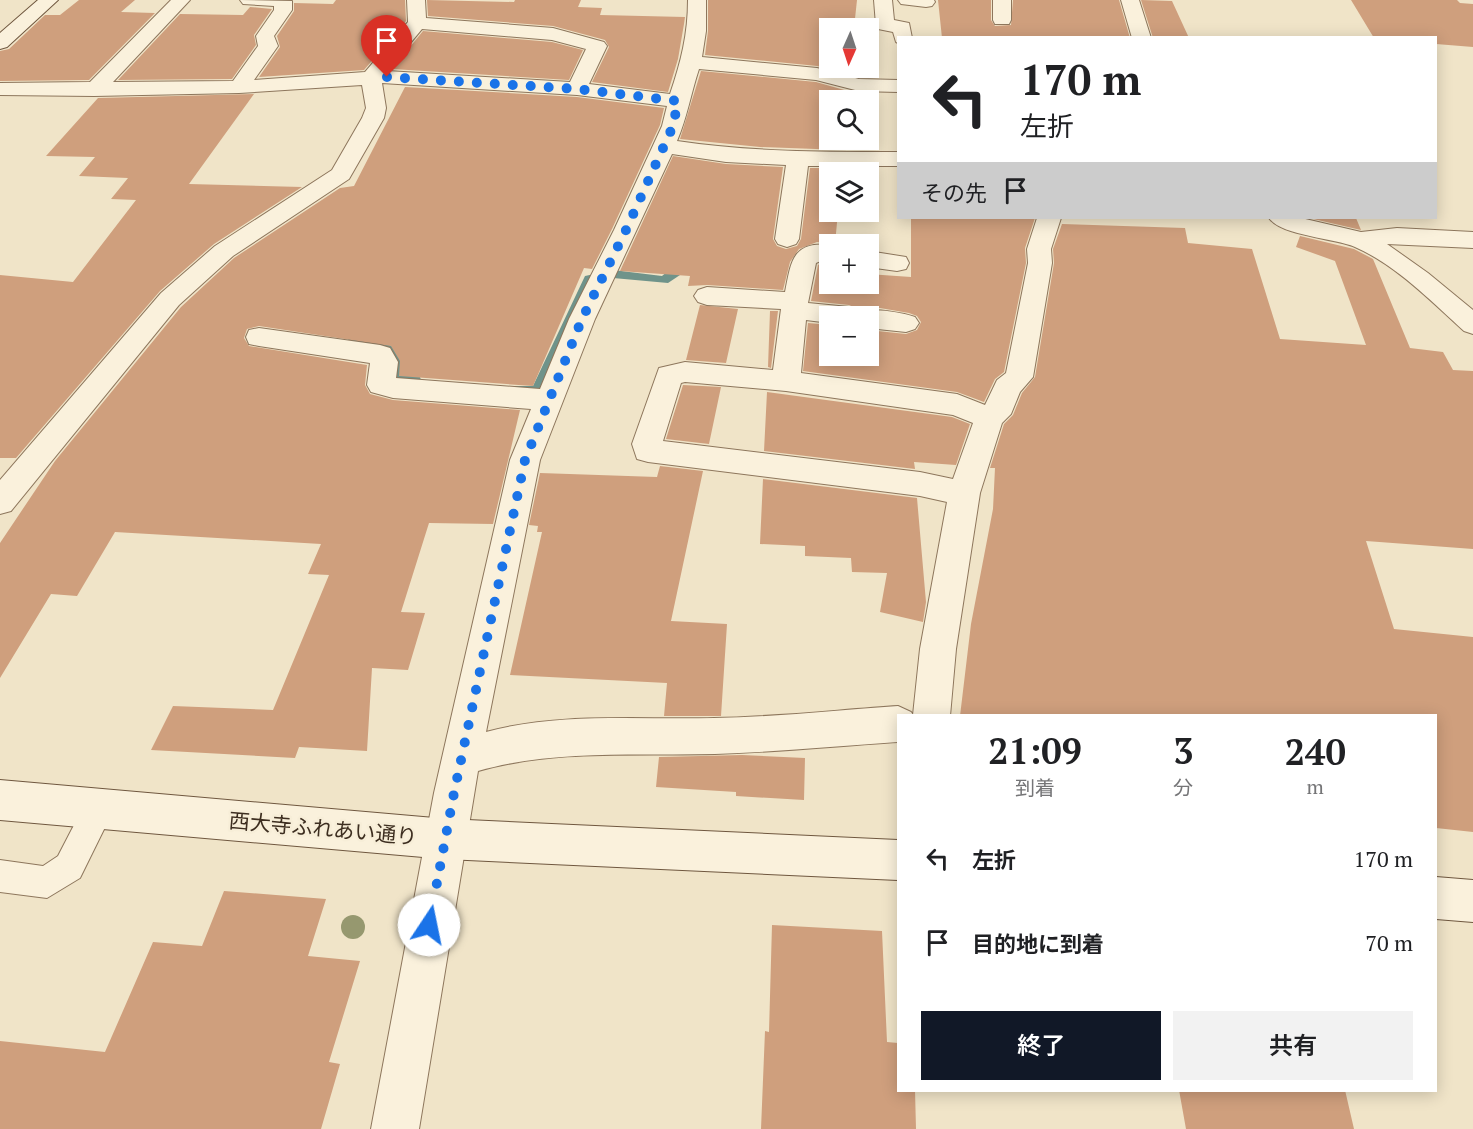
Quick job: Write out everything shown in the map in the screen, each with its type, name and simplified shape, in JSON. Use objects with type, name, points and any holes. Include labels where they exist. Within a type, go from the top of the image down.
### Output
[{"type":"street","points":[[0,44],[49,0]]},
{"type":"street","points":[[94,90],[181,0]]},
{"type":"street","points":[[239,87],[268,46],[265,36],[284,10],[283,1],[249,0]]},
{"type":"street","points":[[395,1129],[462,757],[525,460],[582,319],[673,126],[697,31],[697,0]]},
{"type":"street","points":[[883,0],[885,25],[902,27],[903,36]]},
{"type":"street","points":[[1002,0],[1002,20]]},
{"type":"street","points":[[1130,0],[1141,36]]},
{"type":"street","points":[[0,502],[170,299],[224,251],[341,174],[373,118],[376,108],[371,78],[417,11],[553,34],[597,46],[577,89]]},
{"type":"street","points":[[691,62],[817,74],[859,85],[897,86]]},
{"type":"street","points":[[0,89],[239,87],[371,78],[470,81],[577,89],[678,101]]},
{"type":"street","points":[[664,147],[726,155],[798,159],[897,159]]},
{"type":"street","points":[[787,239],[798,159]]},
{"type":"street","points":[[931,714],[938,649],[964,493],[989,418],[1001,408],[1007,387],[1019,377],[1040,263],[1039,249],[1049,219]]},
{"type":"street","points":[[1283,219],[1303,227],[1360,240],[1391,257],[1473,325]]},
{"type":"street","points":[[1360,240],[1397,235],[1473,240]]},
{"type":"street","points":[[786,381],[795,305],[804,259],[819,252]]},
{"type":"street","points":[[879,261],[897,263]]},
{"type":"street","points":[[706,296],[795,305],[819,310]]},
{"type":"street","points":[[879,320],[906,323]]},
{"type":"street","points":[[258,337],[380,355],[384,362],[381,385],[393,388],[549,400]]},
{"type":"street","points":[[964,493],[920,484],[648,451],[647,444],[669,375],[685,372],[786,381],[957,405],[989,418]]},
{"type":"street","points":[[462,757],[512,743],[580,737],[717,736],[897,724]]},
{"type":"street","name":"西大寺ふれあい通り","points":[[0,800],[98,811],[446,840],[743,850],[897,860]]},
{"type":"street","points":[[1437,898],[1473,901]]},
{"type":"lane","points":[[0,876],[46,882],[69,867],[98,811]]},
{"type":"building","points":[[79,0],[135,0],[121,12],[155,13],[89,80],[0,81],[0,51],[9,49],[45,15],[60,15]]},
{"type":"building","points":[[336,0],[405,0],[406,21],[364,70],[259,77],[280,47],[277,36],[294,11],[294,3],[333,4]]},
{"type":"building","points":[[427,0],[514,2],[515,0],[581,0],[578,7],[602,8],[600,15],[685,17],[678,59],[668,92],[592,82],[609,47],[605,40],[553,26],[428,16]]},
{"type":"building","points":[[708,0],[857,0],[855,18],[819,18],[819,66],[705,55]]},
{"type":"building","points":[[938,0],[991,0],[991,20],[995,26],[1011,25],[1013,0],[1119,0],[1129,36],[942,36]]},
{"type":"building","points":[[1141,0],[1172,1],[1188,36],[1152,36]]},
{"type":"building","points":[[1351,0],[1457,0],[1460,3],[1473,4],[1473,47],[1437,44],[1437,36],[1373,36]]},
{"type":"building","points":[[250,7],[272,9],[254,35],[256,45],[232,79],[118,80],[180,14],[243,15]]},
{"type":"building","points":[[423,31],[552,42],[583,50],[569,80],[392,69]]},
{"type":"building","points":[[701,71],[816,82],[844,90],[819,90],[819,149],[760,147],[680,139]]},
{"type":"building","points":[[405,87],[577,97],[664,108],[660,125],[612,229],[592,269],[584,268],[533,386],[399,376],[400,361],[391,346],[259,326],[247,329],[244,338],[249,346],[367,365],[365,385],[370,394],[393,400],[520,410],[493,524],[429,523],[401,612],[425,613],[408,670],[372,668],[367,751],[299,747],[295,758],[151,750],[173,706],[273,710],[329,575],[308,574],[321,544],[115,532],[77,596],[51,594],[0,678],[0,543],[55,461],[181,307],[234,258],[340,188],[354,186]]},
{"type":"building","points":[[254,94],[189,184],[302,187],[214,244],[160,291],[16,458],[0,458],[0,275],[73,282],[136,200],[111,199],[128,178],[79,176],[95,157],[46,156],[98,98]]},
{"type":"building","points":[[673,156],[726,164],[783,167],[773,239],[777,246],[786,249],[797,246],[801,239],[810,168],[819,168],[819,222],[837,222],[836,234],[819,234],[819,242],[799,249],[790,262],[783,290],[688,286],[690,276],[620,271]]},
{"type":"building","points":[[911,219],[1035,219],[1025,248],[1026,263],[1004,372],[995,379],[984,402],[957,392],[803,371],[808,323],[819,324],[819,366],[879,366],[879,331],[906,334],[917,330],[921,322],[917,316],[909,313],[879,308],[879,306],[851,306],[811,301],[819,264],[819,294],[879,294],[879,275],[911,277]]},
{"type":"building","points":[[1313,219],[1356,219],[1361,230]]},
{"type":"building","points":[[1062,224],[1185,228],[1188,243],[1252,249],[1280,339],[1366,345],[1335,261],[1296,247],[1300,236],[1354,249],[1373,259],[1410,348],[1443,352],[1453,370],[1473,371],[1473,549],[1366,541],[1394,629],[1473,637],[1473,832],[1437,828],[1437,714],[960,714],[971,624],[993,509],[995,468],[990,468],[1004,424],[1013,415],[1022,393],[1035,377],[1054,263],[1053,249]]},
{"type":"building","points":[[700,305],[738,309],[726,363],[686,360]]},
{"type":"building","points":[[770,311],[778,311],[771,368],[768,367]]},
{"type":"building","points":[[683,385],[721,387],[709,444],[666,439]]},
{"type":"building","points":[[767,392],[952,417],[970,424],[956,465],[914,462],[915,469],[764,451]]},
{"type":"building","points":[[660,466],[703,471],[671,621],[727,624],[721,716],[664,716],[667,683],[510,675],[542,532],[537,532],[538,526],[529,525],[540,473],[657,477]]},
{"type":"building","points":[[763,479],[917,498],[926,602],[923,622],[880,612],[887,573],[852,572],[851,558],[805,556],[805,546],[760,544]]},
{"type":"building","points":[[742,755],[805,758],[804,800],[736,796],[736,792],[656,787],[659,757]]},
{"type":"building","points":[[224,891],[326,899],[308,956],[360,961],[329,1062],[340,1064],[321,1129],[0,1129],[0,1041],[105,1052],[153,942],[202,946]]},
{"type":"building","points":[[772,925],[882,931],[887,1042],[897,1043],[897,1092],[915,1092],[916,1129],[761,1129],[765,1031],[769,1032]]},
{"type":"building","points":[[1179,1092],[1345,1092],[1354,1129],[1186,1129]]},
{"type":"waterway","points":[[520,389],[537,391],[589,279],[613,274],[664,280],[676,272],[681,258]]},
{"type":"waterway","points":[[352,341],[382,345],[395,353],[397,379],[415,380]]},
{"type":"route","points":[[387,77],[577,89],[678,101],[673,126],[626,230],[582,319],[525,460],[481,662],[429,925]]}]
